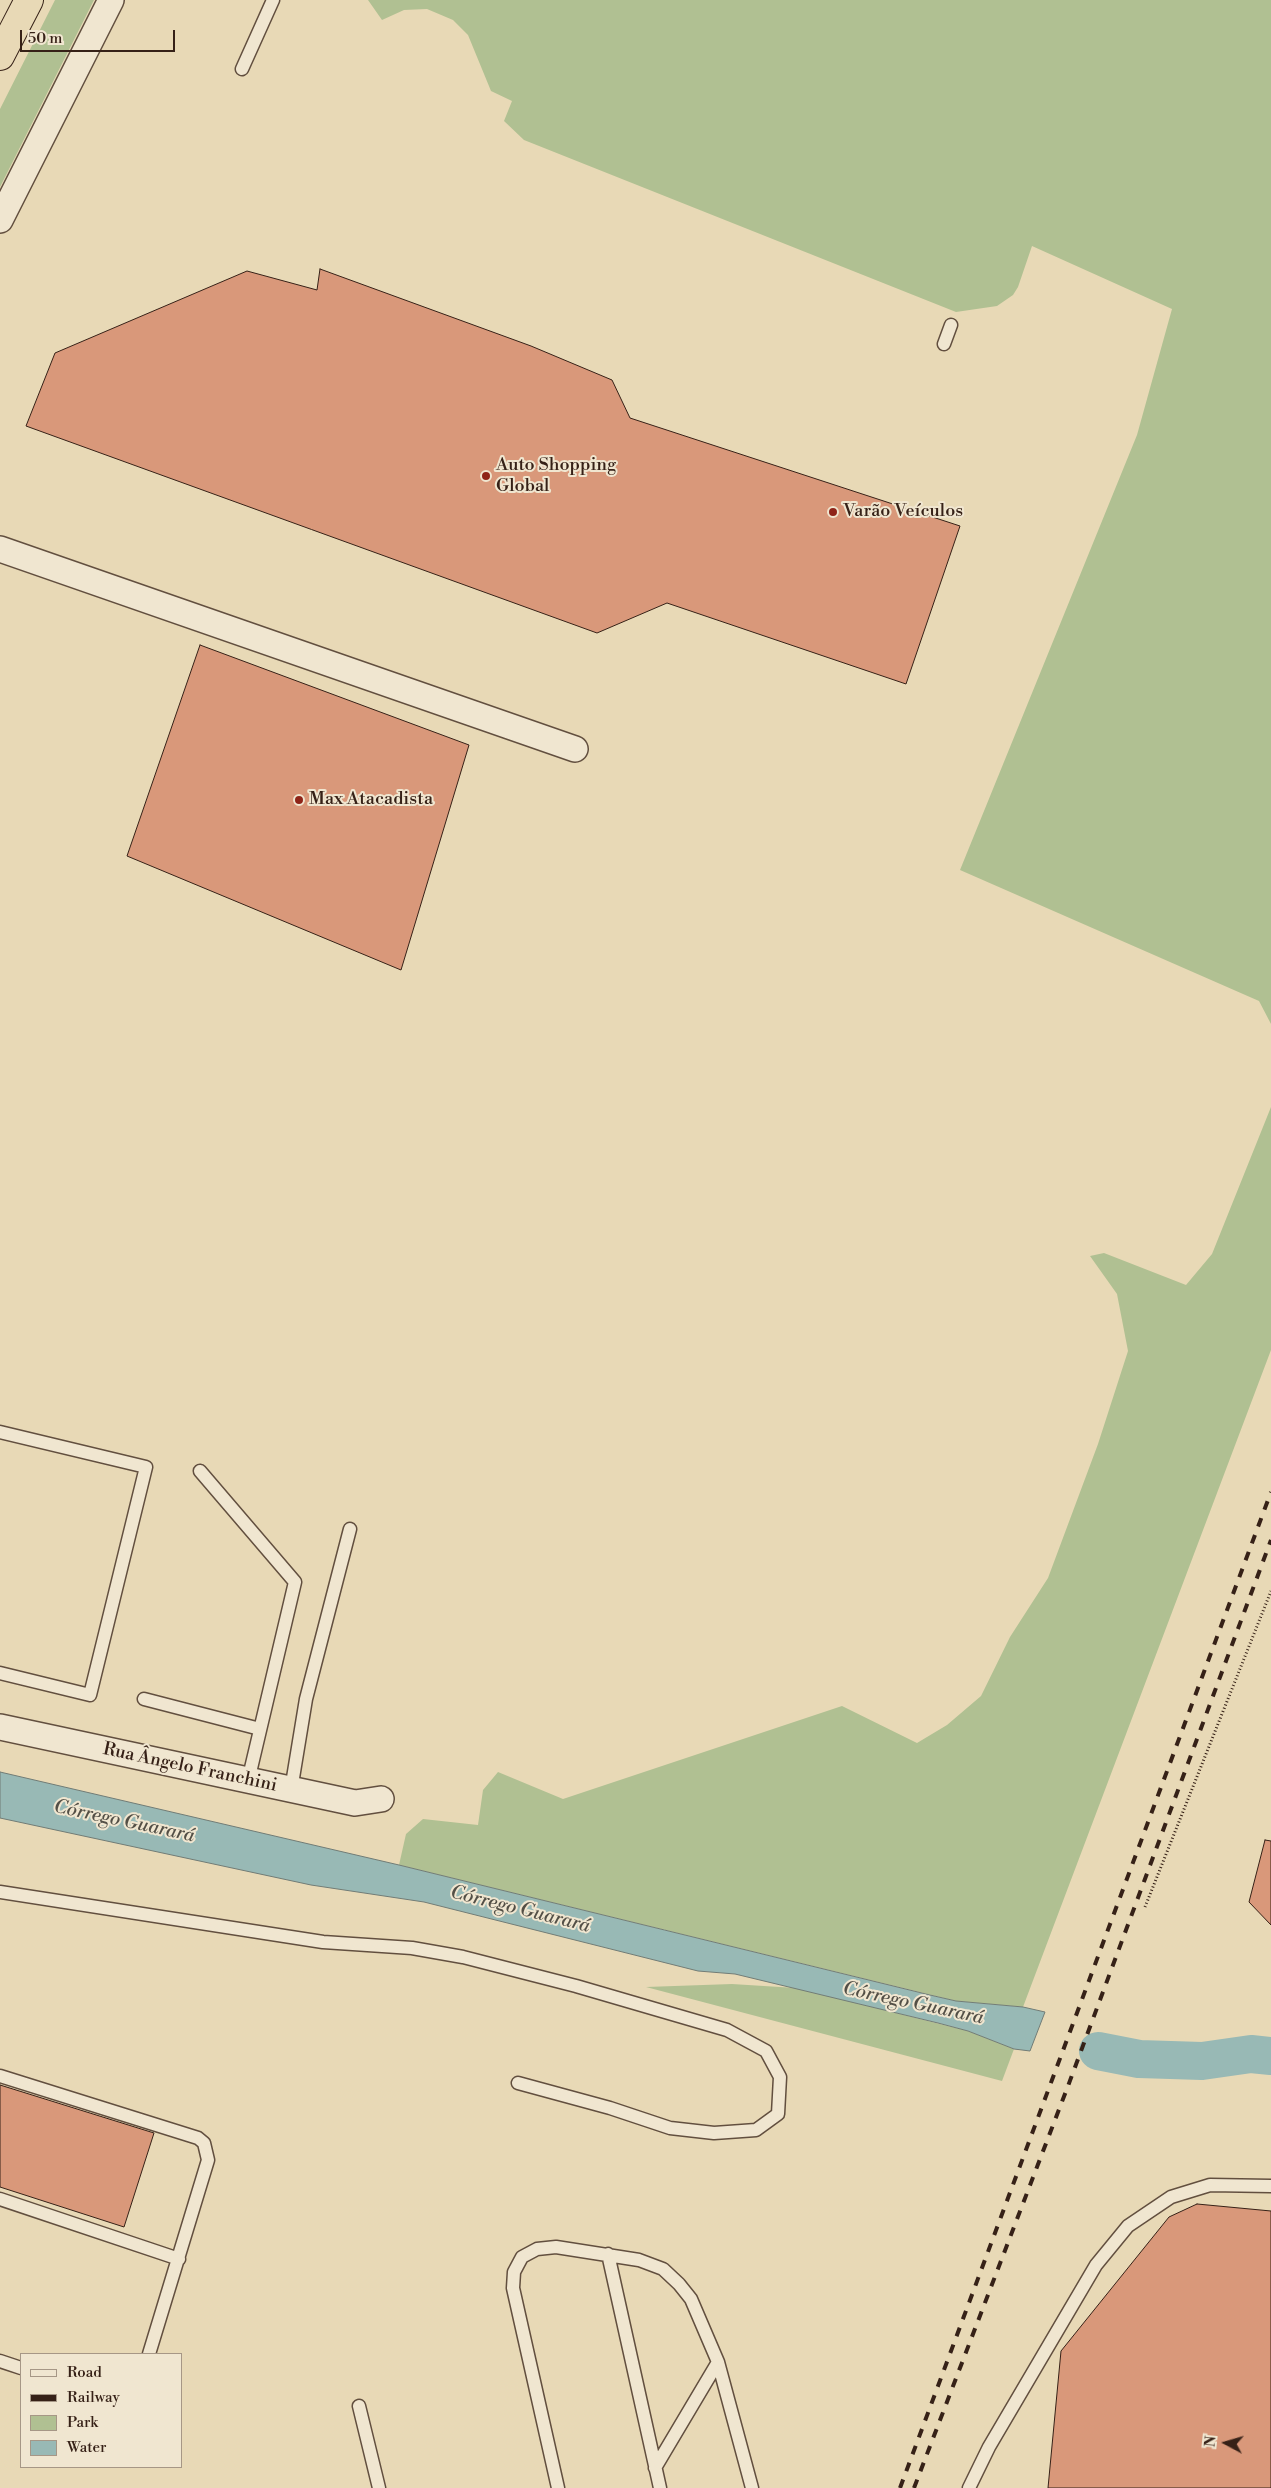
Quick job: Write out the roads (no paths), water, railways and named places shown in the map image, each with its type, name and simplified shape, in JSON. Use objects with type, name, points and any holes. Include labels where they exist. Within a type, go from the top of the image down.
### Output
[{"type":"highway","points":[[0,56],[28,0]]},
{"type":"street","points":[[0,220],[111,0]]},
{"type":"street","points":[[0,549],[575,749]]},
{"type":"street","name":"Rua Ângelo Franchini","points":[[0,1727],[355,1803],[381,1799]]},
{"type":"lane","points":[[242,70],[274,0]]},
{"type":"lane","points":[[944,344],[951,325]]},
{"type":"lane","points":[[0,1432],[146,1467],[90,1695],[0,1673]]},
{"type":"lane","points":[[200,1471],[295,1582],[248,1781]]},
{"type":"lane","points":[[291,1790],[306,1699],[350,1529]]},
{"type":"lane","points":[[144,1699],[260,1729]]},
{"type":"lane","points":[[0,1892],[323,1942],[412,1948],[464,1957],[576,1986],[727,2030],[766,2051],[780,2077],[778,2114],[756,2130],[714,2133],[670,2128],[610,2108],[518,2083]]},
{"type":"lane","points":[[0,2076],[198,2138],[204,2143],[208,2160],[149,2353]]},
{"type":"lane","points":[[969,2488],[989,2446],[1096,2265],[1128,2226],[1171,2197],[1210,2185],[1271,2186]]},
{"type":"lane","points":[[0,2200],[179,2259]]},
{"type":"lane","points":[[558,2488],[513,2288],[514,2272],[522,2257],[537,2249],[556,2247],[639,2260],[663,2269],[680,2284],[691,2299],[718,2362],[752,2488]]},
{"type":"lane","points":[[608,2254],[660,2488]]},
{"type":"lane","points":[[0,2361],[20,2368]]},
{"type":"lane","points":[[655,2468],[718,2362]]},
{"type":"lane","points":[[359,2406],[379,2488]]},
{"type":"water","points":[[0,1772],[399,1865],[956,2001],[1023,2007],[1045,2012],[1030,2051],[1014,2049],[968,2031],[938,2023],[735,1974],[698,1971],[424,1902],[311,1885],[0,1818]]},
{"type":"waterway","name":"Córrego Guarará","points":[[1098,2051],[1139,2059],[1202,2061],[1251,2054],[1271,2056]]},
{"type":"railway","points":[[900,2488],[1271,1492]]},
{"type":"railway","points":[[914,2488],[1068,2086],[1271,1540]]},
{"type":"place","name":"Auto Shopping Global","points":[[486,476]]},
{"type":"place","name":"Varão Veículos","points":[[833,512]]},
{"type":"place","name":"Max Atacadista","points":[[299,800]]}]
